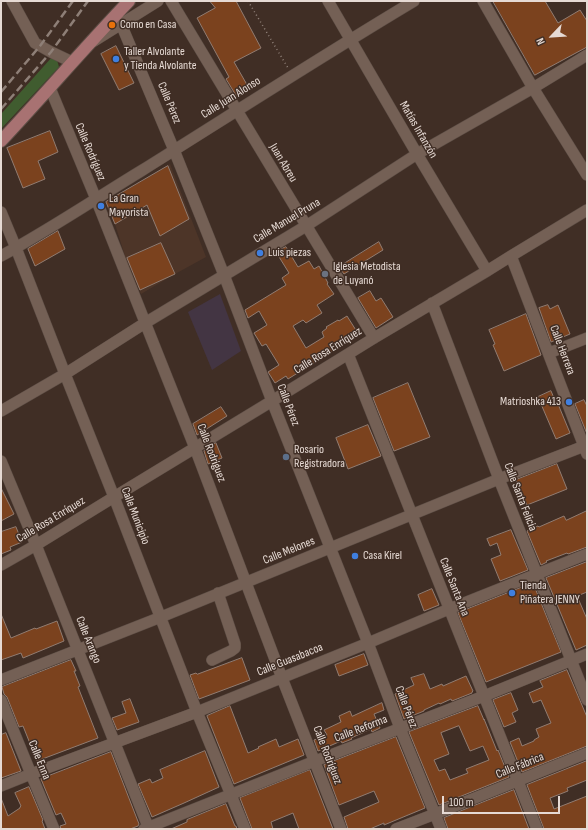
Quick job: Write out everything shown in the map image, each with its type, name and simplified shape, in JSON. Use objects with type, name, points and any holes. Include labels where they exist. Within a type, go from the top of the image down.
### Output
[{"type":"main road","points":[[1,142],[87,46],[119,19],[129,1]]},
{"type":"street","points":[[12,1],[35,43],[72,62]]},
{"type":"street","points":[[119,19],[158,1]]},
{"type":"street","name":"Juan Abreu","points":[[170,1],[374,338]]},
{"type":"street","name":"Matías Infanzón","points":[[328,1],[487,271]]},
{"type":"street","name":"Calle Juan Alonso","points":[[1,256],[96,199],[292,75],[414,1]]},
{"type":"street","points":[[483,1],[533,88],[587,175]]},
{"type":"street","name":"Calle Pérez","points":[[119,19],[224,274],[272,401],[441,829]]},
{"type":"street","name":"Calle Manuel Pruna","points":[[1,411],[65,374],[224,274],[306,226],[417,154],[533,88],[587,55]]},
{"type":"street","name":"Calle Rodríguez","points":[[50,88],[195,448],[282,678],[342,829]]},
{"type":"street","name":"Calle Rosa Enríquez","points":[[1,565],[587,210]]},
{"type":"street","name":"Calle Municipio","points":[[1,212],[114,496],[197,712],[245,829]]},
{"type":"street","name":"Calle Herrera","points":[[511,256],[586,448]]},
{"type":"street","name":"Calle Santa Felicia","points":[[432,303],[499,479],[587,700]]},
{"type":"street","points":[[549,353],[587,338]]},
{"type":"street","name":"Calle Santa Ana","points":[[348,354],[537,829]]},
{"type":"street","name":"Calle Melones","points":[[1,680],[161,617],[499,479],[586,448]]},
{"type":"street","name":"Calle Arango","points":[[1,461],[78,650],[147,828]]},
{"type":"street","name":"Calle Guasabacoa","points":[[1,786],[197,712],[536,573],[587,554]]},
{"type":"street","points":[[212,660],[235,648],[218,593]]},
{"type":"street","name":"Calle Reforma","points":[[147,828],[587,654]]},
{"type":"street","name":"Calle Enna","points":[[1,700],[54,829]]},
{"type":"street","name":"Calle Fábrica","points":[[396,829],[587,753]]},
{"type":"path","points":[[248,1],[292,75]]},
{"type":"shaded area","points":[[170,164],[206,257],[141,294],[126,259],[115,224],[106,202]]},
{"type":"shaded area","points":[[220,294],[241,351],[212,370],[188,312]]},
{"type":"green space","points":[[52,57],[57,60],[59,67],[1,129],[1,114]]},
{"type":"building","points":[[210,1],[236,1],[261,48],[234,62],[250,90],[237,97],[226,79],[229,77],[197,18],[215,8]]},
{"type":"building","points":[[493,1],[545,1],[558,23],[580,10],[587,21],[587,47],[535,75]]},
{"type":"building","points":[[116,46],[134,83],[119,90],[101,54]]},
{"type":"building","points":[[50,131],[58,152],[38,161],[45,179],[23,188],[7,148]]},
{"type":"building","points":[[168,166],[189,219],[160,236],[147,205],[115,224],[106,202]]},
{"type":"building","points":[[58,231],[65,249],[35,266],[28,249]]},
{"type":"building","points":[[379,242],[383,250],[344,274],[339,267]]},
{"type":"building","points":[[161,243],[175,274],[140,290],[127,258]]},
{"type":"building","points":[[286,247],[298,267],[309,261],[314,269],[319,266],[328,283],[327,284],[334,294],[317,305],[322,313],[306,323],[303,320],[293,326],[306,348],[324,337],[322,332],[327,328],[326,327],[347,316],[359,335],[288,379],[286,376],[275,383],[268,372],[279,365],[266,344],[262,346],[254,333],[267,325],[259,311],[248,318],[245,310],[286,285],[282,278],[289,273],[276,252]]},
{"type":"building","points":[[370,291],[376,301],[381,298],[393,317],[376,328],[358,298]]},
{"type":"building","points":[[548,305],[550,309],[558,305],[570,334],[551,342],[539,308]]},
{"type":"building","points":[[526,314],[541,355],[504,371],[493,345],[495,344],[489,330]]},
{"type":"building","points":[[408,383],[430,437],[394,451],[373,398]]},
{"type":"building","points":[[551,391],[570,433],[556,439],[538,397]]},
{"type":"building","points":[[584,400],[587,406],[587,434],[575,404]]},
{"type":"building","points":[[221,407],[227,416],[197,435],[193,424]]},
{"type":"building","points":[[368,425],[381,456],[348,469],[336,438]]},
{"type":"building","points":[[216,443],[222,458],[208,464],[204,451]]},
{"type":"building","points":[[557,464],[567,489],[527,505],[516,480]]},
{"type":"building","points":[[1,488],[14,514],[1,521]]},
{"type":"building","points":[[587,511],[587,547],[546,561],[547,562],[541,565],[527,531],[564,516],[566,520]]},
{"type":"building","points":[[16,527],[22,542],[10,547],[11,550],[1,554],[1,532]]},
{"type":"building","points":[[511,530],[528,570],[500,581],[491,559],[501,555],[497,543],[490,546],[487,539]]},
{"type":"building","points":[[587,562],[587,592],[577,596],[587,619],[587,645],[576,650],[546,578]]},
{"type":"building","points":[[533,583],[561,652],[486,682],[458,613]]},
{"type":"building","points":[[432,589],[439,605],[424,611],[418,595]]},
{"type":"building","points":[[1,614],[11,638],[57,621],[64,641],[23,658],[21,653],[1,660]]},
{"type":"building","points":[[364,654],[368,665],[339,676],[335,665]]},
{"type":"building","points":[[242,658],[250,680],[199,699],[190,675],[197,674]]},
{"type":"building","points":[[71,660],[80,686],[78,687],[98,738],[37,761],[23,726],[19,727],[2,687]]},
{"type":"building","points":[[567,670],[587,717],[587,746],[522,772],[510,742],[519,738],[522,746],[534,741],[539,737],[536,729],[551,723],[541,700],[533,703],[529,693],[543,687],[540,681]]},
{"type":"building","points":[[424,674],[430,689],[442,684],[443,686],[466,676],[473,691],[472,693],[452,701],[451,699],[440,704],[439,703],[404,719],[395,694],[414,685],[411,678]]},
{"type":"building","points":[[511,693],[518,710],[512,713],[516,722],[504,727],[493,700]]},
{"type":"building","points":[[130,699],[139,722],[117,730],[112,718],[126,713],[122,702]]},
{"type":"building","points":[[382,703],[384,710],[374,714],[380,728],[372,732],[371,729],[351,738],[352,739],[342,743],[341,741],[318,751],[314,740],[327,735],[324,730],[341,722],[339,716],[350,711],[352,716]]},
{"type":"building","points":[[230,706],[248,753],[276,739],[279,747],[298,739],[304,755],[234,784],[207,716]]},
{"type":"building","points":[[478,706],[509,777],[439,805],[409,732]],"holes":[[[459,726],[470,751],[483,746],[489,760],[466,769],[468,773],[450,780],[445,769],[439,771],[434,760],[449,754],[441,733]]]},
{"type":"building","points":[[6,733],[21,771],[1,778],[1,735]]},
{"type":"building","points":[[396,737],[425,808],[384,825],[384,823],[370,829],[348,829],[344,817],[379,802],[374,791],[339,805],[324,765]]},
{"type":"building","points":[[205,751],[219,787],[152,817],[138,784],[150,779],[152,783],[163,778],[160,770]]},
{"type":"building","points":[[111,752],[139,824],[138,826],[130,829],[61,829],[60,826],[66,824],[61,813],[56,815],[41,779]]},
{"type":"building","points":[[587,761],[587,780],[567,788],[568,791],[550,798],[554,809],[587,796],[587,829],[544,829],[527,785]]},
{"type":"building","points":[[310,770],[333,829],[299,829],[293,813],[271,822],[273,829],[252,829],[240,798]]},
{"type":"building","points":[[29,787],[43,820],[45,829],[1,829],[1,798],[8,816],[21,806],[15,793]]},
{"type":"building","points":[[514,790],[529,829],[448,829],[444,818]]},
{"type":"building","points":[[226,804],[237,829],[171,829],[187,822],[187,820]]},
{"type":"railway","points":[[1,92],[40,46],[73,1]]},
{"type":"railway","points":[[1,109],[51,52],[88,1]]},
{"type":"place","name":"Como en Casa","points":[[112,25]]},
{"type":"place","name":"Taller Alvolante y Tienda Alvolante","points":[[116,59]]},
{"type":"place","name":"La Gran Mayorista","points":[[101,206]]},
{"type":"place","name":"Luis piezas","points":[[260,253]]},
{"type":"place","name":"Iglesia Metodista de Luyanó","points":[[325,274]]},
{"type":"place","name":"Matrioshka 413","points":[[569,402]]},
{"type":"place","name":"Rosario Registradora","points":[[286,457]]},
{"type":"place","name":"Casa Kirel","points":[[355,556]]},
{"type":"place","name":"Tienda Piñatera JENNY","points":[[512,593]]}]
